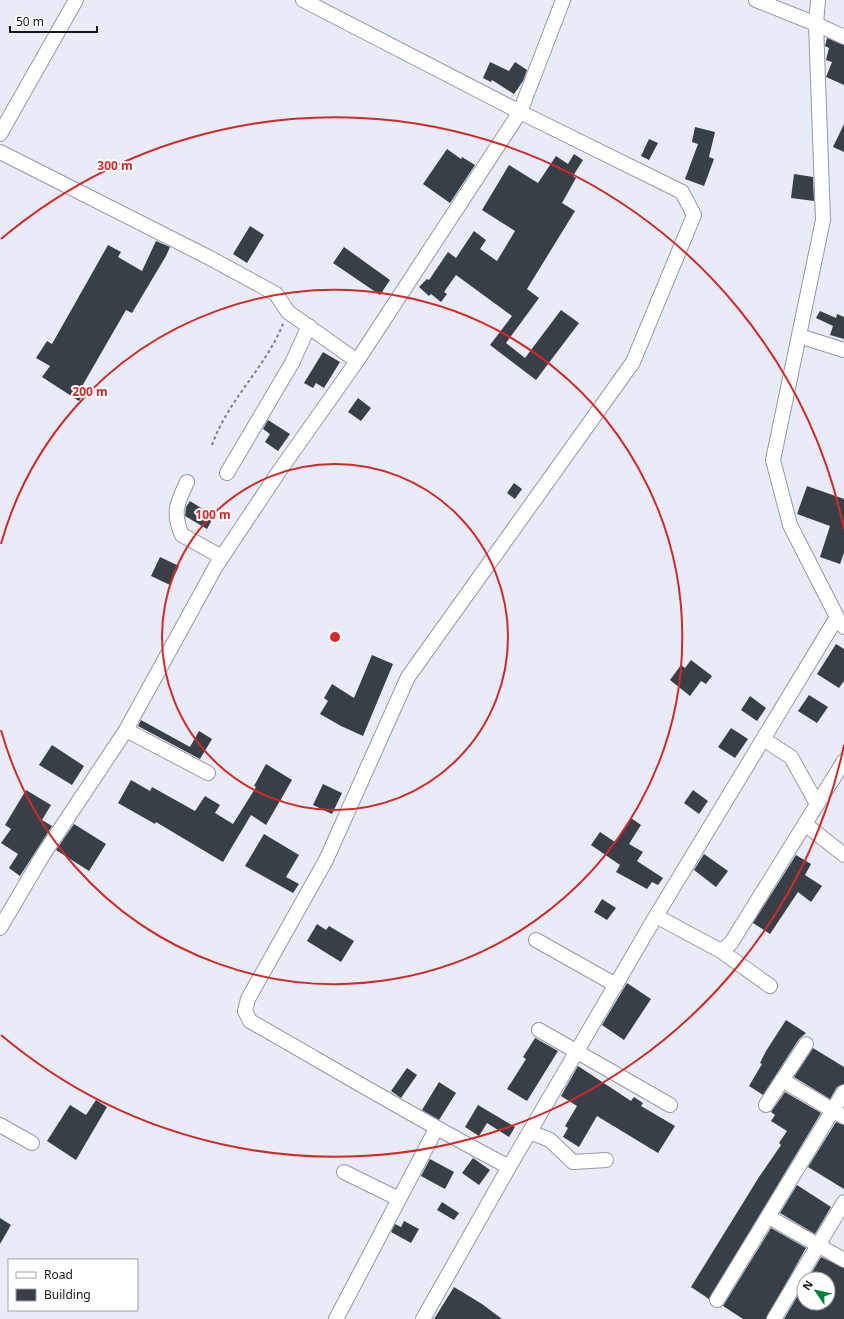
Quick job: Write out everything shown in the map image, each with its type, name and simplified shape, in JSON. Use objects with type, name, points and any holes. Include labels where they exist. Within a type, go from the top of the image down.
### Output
[{"type":"street","points":[[0,134],[76,0]]},
{"type":"street","points":[[303,0],[520,112],[682,192],[694,215],[633,362],[408,677],[326,860],[248,999],[245,1010],[250,1021],[378,1093],[436,1129],[509,1167]]},
{"type":"street","points":[[0,928],[43,855],[126,730],[222,557],[280,470],[357,361],[520,112],[563,0]]},
{"type":"street","points":[[756,0],[844,37]]},
{"type":"street","points":[[423,1319],[509,1167],[656,916],[763,740],[840,622],[790,525],[773,460],[823,220],[816,24],[818,0]]},
{"type":"street","points":[[0,152],[210,258],[276,294],[288,312],[357,361]]},
{"type":"street","points":[[227,473],[292,363],[309,326]]},
{"type":"street","points":[[799,336],[844,350]]},
{"type":"street","points":[[187,482],[176,504],[176,516],[182,535],[222,557]]},
{"type":"street","points":[[126,730],[208,773]]},
{"type":"street","points":[[763,740],[791,757],[817,804]]},
{"type":"street","points":[[721,951],[731,943],[844,761]]},
{"type":"street","points":[[805,824],[844,855]]},
{"type":"street","points":[[656,916],[721,951],[770,986]]},
{"type":"street","points":[[536,940],[616,985]]},
{"type":"street","points":[[539,1030],[670,1105]]},
{"type":"street","points":[[766,1105],[806,1044]]},
{"type":"street","points":[[782,1080],[839,1114]]},
{"type":"street","points":[[717,1300],[769,1218],[839,1114],[844,1092]]},
{"type":"street","points":[[0,1125],[32,1143]]},
{"type":"street","points":[[336,1319],[436,1129]]},
{"type":"street","points":[[530,1132],[550,1140],[574,1162],[606,1160]]},
{"type":"street","points":[[344,1172],[399,1199]]},
{"type":"street","points":[[774,1319],[844,1202]]},
{"type":"street","points":[[769,1218],[844,1260]]},
{"type":"path","points":[[212,445],[227,412],[275,344],[288,312]]},
{"type":"building","points":[[827,38],[844,45],[844,85],[826,77],[832,62],[826,60],[829,48],[825,46]]},
{"type":"building","points":[[490,62],[509,71],[515,62],[527,70],[523,81],[514,94],[492,80],[491,82],[483,78]]},
{"type":"building","points":[[844,124],[844,152],[833,147]]},
{"type":"building","points":[[695,127],[715,132],[709,157],[714,159],[704,186],[685,179],[698,144],[692,142]]},
{"type":"building","points":[[649,139],[658,143],[649,160],[641,156]]},
{"type":"building","points":[[447,149],[461,159],[462,157],[475,165],[450,203],[423,184]]},
{"type":"building","points":[[574,154],[583,160],[573,176],[576,178],[562,203],[575,211],[527,289],[539,298],[506,343],[525,358],[561,310],[579,323],[536,380],[490,345],[512,316],[456,275],[444,292],[447,294],[441,302],[431,294],[429,296],[419,287],[427,279],[429,280],[448,252],[456,258],[474,231],[486,240],[480,249],[497,261],[515,231],[482,210],[509,165],[538,183],[556,156],[568,164]]},
{"type":"building","points":[[794,174],[813,177],[814,201],[791,198]]},
{"type":"building","points":[[250,226],[264,235],[247,263],[233,254]]},
{"type":"building","points":[[156,241],[170,247],[166,256],[132,313],[126,310],[81,388],[86,390],[79,401],[42,377],[50,366],[36,358],[47,341],[52,344],[108,245],[121,252],[118,257],[142,271]]},
{"type":"building","points":[[344,247],[390,280],[380,295],[333,263]]},
{"type":"building","points":[[820,311],[836,318],[837,314],[844,317],[844,339],[830,335],[833,326],[816,318]]},
{"type":"building","points":[[323,352],[340,362],[324,388],[316,383],[313,388],[304,383]]},
{"type":"building","points":[[358,398],[371,408],[361,421],[348,412]]},
{"type":"building","points":[[268,420],[290,434],[278,451],[265,442],[270,434],[263,429]]},
{"type":"building","points":[[514,483],[522,489],[515,499],[507,493]]},
{"type":"building","points":[[807,486],[844,499],[844,553],[840,564],[820,557],[830,526],[797,514]]},
{"type":"building","points":[[190,501],[214,516],[207,529],[185,516],[186,507]]},
{"type":"building","points":[[160,557],[179,566],[170,585],[151,576]]},
{"type":"building","points":[[836,644],[844,649],[844,681],[839,688],[817,674]]},
{"type":"building","points":[[372,655],[393,664],[363,736],[320,714],[328,701],[324,698],[332,684],[354,698]]},
{"type":"building","points":[[691,660],[712,676],[706,684],[701,681],[690,696],[670,680],[681,665],[685,668]]},
{"type":"building","points":[[809,695],[828,707],[817,723],[798,711]]},
{"type":"building","points":[[750,696],[766,708],[757,721],[741,710]]},
{"type":"building","points":[[141,720],[190,747],[199,731],[212,739],[200,759],[138,726]]},
{"type":"building","points":[[731,728],[748,739],[735,758],[718,747]]},
{"type":"building","points":[[52,745],[84,766],[72,785],[39,765]]},
{"type":"building","points":[[266,764],[292,780],[266,825],[251,815],[223,862],[156,822],[155,824],[118,803],[131,780],[150,791],[152,787],[195,811],[205,796],[220,805],[215,813],[233,824],[256,787],[254,786]]},
{"type":"building","points":[[323,784],[342,793],[332,814],[313,805]]},
{"type":"building","points":[[26,790],[51,805],[42,820],[52,826],[20,876],[9,868],[18,854],[1,843],[11,829],[5,825]]},
{"type":"building","points":[[693,790],[708,801],[699,814],[684,803]]},
{"type":"building","points":[[631,818],[641,825],[629,844],[643,852],[637,861],[663,878],[658,885],[652,882],[647,889],[616,872],[620,865],[591,845],[600,832],[615,842]]},
{"type":"building","points":[[74,824],[106,844],[89,871],[56,850]]},
{"type":"building","points":[[264,834],[299,855],[286,877],[299,884],[293,893],[245,866]]},
{"type":"building","points":[[704,854],[728,871],[716,887],[694,870]]},
{"type":"building","points":[[796,855],[811,864],[805,875],[822,886],[811,902],[798,892],[770,934],[753,923]]},
{"type":"building","points":[[602,899],[616,908],[607,920],[594,912]]},
{"type":"building","points":[[317,924],[326,930],[329,926],[354,941],[341,962],[307,941]]},
{"type":"building","points":[[627,983],[651,999],[624,1040],[602,1025]]},
{"type":"building","points":[[786,1020],[806,1033],[799,1039],[763,1095],[749,1086],[762,1064],[760,1063],[766,1051]]},
{"type":"building","points":[[535,1038],[558,1051],[527,1101],[507,1089],[526,1059],[523,1057]]},
{"type":"building","points":[[813,1048],[844,1067],[844,1084],[837,1087],[830,1099],[794,1077]]},
{"type":"building","points":[[578,1066],[631,1101],[634,1097],[643,1103],[641,1106],[675,1126],[658,1153],[597,1116],[579,1147],[563,1137],[568,1128],[565,1126],[577,1106],[561,1096]]},
{"type":"building","points":[[407,1068],[417,1075],[401,1098],[391,1091]]},
{"type":"building","points":[[439,1082],[456,1093],[439,1120],[422,1110]]},
{"type":"building","points":[[785,1092],[821,1113],[709,1299],[691,1287],[759,1177],[781,1145],[779,1143],[787,1131],[771,1121],[775,1115],[771,1112]]},
{"type":"building","points":[[96,1100],[107,1107],[76,1160],[47,1141],[70,1105],[86,1115]]},
{"type":"building","points":[[478,1105],[515,1127],[509,1137],[487,1123],[479,1136],[465,1127]]},
{"type":"building","points":[[836,1122],[844,1125],[844,1189],[808,1167]]},
{"type":"building","points":[[473,1158],[490,1170],[479,1185],[462,1173]]},
{"type":"building","points":[[430,1159],[454,1172],[445,1189],[421,1176]]},
{"type":"building","points":[[797,1185],[831,1207],[815,1234],[780,1213]]},
{"type":"building","points":[[442,1202],[459,1213],[454,1220],[437,1210]]},
{"type":"building","points":[[0,1218],[11,1225],[0,1244]]},
{"type":"building","points":[[404,1221],[419,1229],[411,1243],[391,1232],[395,1224],[401,1227]]},
{"type":"building","points":[[771,1228],[806,1248],[766,1319],[743,1319],[723,1306]]},
{"type":"building","points":[[821,1257],[844,1268],[844,1319],[784,1319],[796,1299],[796,1311],[836,1311],[836,1271],[813,1271]]},
{"type":"building","points":[[454,1287],[482,1304],[502,1319],[434,1319]]}]
